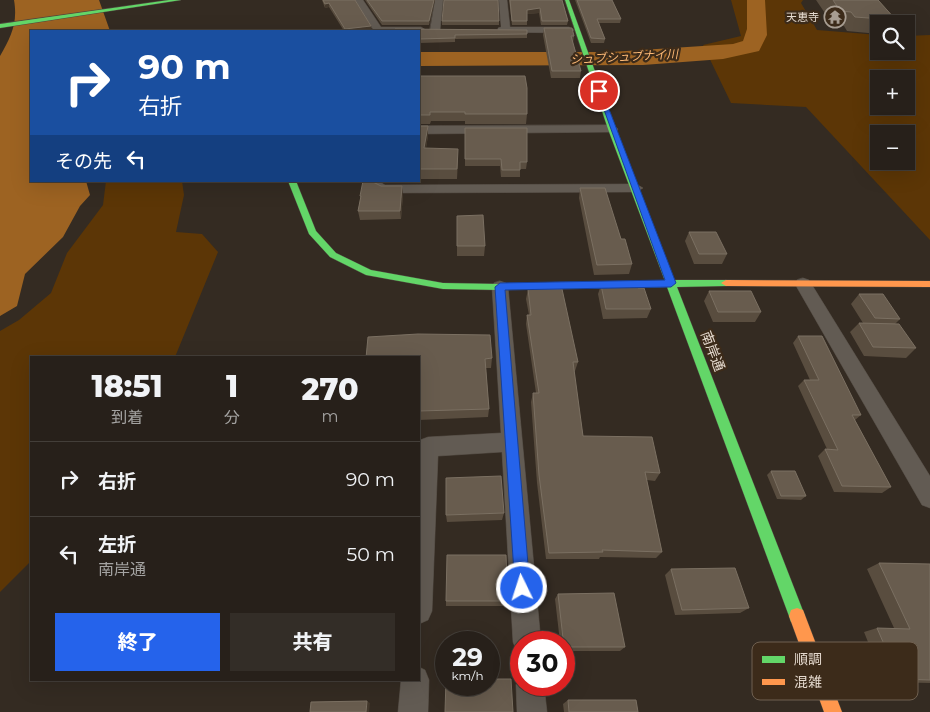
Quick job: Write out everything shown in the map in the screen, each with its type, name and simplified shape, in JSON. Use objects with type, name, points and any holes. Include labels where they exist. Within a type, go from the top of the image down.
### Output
[{"type":"main road","points":[[0,26],[179,0]]},
{"type":"main road","name":"南岸通","points":[[567,0],[612,129],[636,188],[806,642]]},
{"type":"main road","points":[[292,182],[312,232],[333,255],[369,273],[443,286],[500,287],[671,283],[930,284]]},
{"type":"main road","name":"南岸通","points":[[827,700],[832,712]]},
{"type":"street","points":[[359,0],[378,30],[440,30],[439,0]]},
{"type":"street","points":[[503,0],[506,30]]},
{"type":"street","points":[[488,30],[577,30]]},
{"type":"street","points":[[420,130],[612,129]]},
{"type":"street","points":[[369,182],[382,189],[636,188]]},
{"type":"street","points":[[803,284],[930,497]]},
{"type":"street","points":[[500,287],[525,631]]},
{"type":"street","points":[[420,593],[428,447],[512,442]]},
{"type":"street","points":[[413,712],[415,681]]},
{"type":"street","points":[[531,696],[532,712]]},
{"type":"shaded area","points":[[14,0],[99,0],[110,30],[30,30],[30,182],[86,182],[90,195],[80,206],[63,237],[25,274],[17,306],[0,316],[0,56],[13,30]]},
{"type":"shaded area","points":[[731,0],[803,0],[801,3],[817,30],[870,34],[870,60],[915,60],[915,36],[930,35],[930,240],[806,107],[731,103],[703,45],[741,36]]},
{"type":"shaded area","points":[[106,182],[182,182],[184,195],[176,232],[202,234],[218,252],[175,356],[30,356],[30,562],[0,592],[0,331],[19,320],[51,293],[67,253],[103,205]]},
{"type":"building","points":[[323,0],[355,0],[371,26],[345,29],[329,3],[325,4]]},
{"type":"building","points":[[367,0],[434,0],[429,21],[382,21]]},
{"type":"building","points":[[444,0],[498,0],[499,21],[442,21]]},
{"type":"building","points":[[510,0],[562,0],[568,21],[542,21],[540,8],[527,10],[527,21],[512,21]]},
{"type":"building","points":[[577,0],[612,0],[621,19],[597,19],[605,39],[591,38]]},
{"type":"building","points":[[833,0],[878,0],[892,15],[870,15],[870,18],[855,17],[851,12],[840,11]]},
{"type":"building","points":[[544,28],[572,28],[574,36],[571,36],[581,71],[552,71]]},
{"type":"building","points":[[395,29],[527,30],[527,34],[455,35],[455,38],[420,39],[420,30]]},
{"type":"building","points":[[420,76],[525,76],[527,114],[430,112],[430,115],[420,115]]},
{"type":"building","points":[[420,126],[428,126],[424,148],[458,149],[457,169],[420,169]]},
{"type":"building","points":[[465,128],[527,128],[527,162],[520,162],[520,170],[502,170],[501,159],[465,159]]},
{"type":"building","points":[[363,182],[373,182],[381,186],[402,186],[400,211],[358,211]]},
{"type":"building","points":[[580,188],[605,188],[621,239],[625,239],[632,264],[597,265]]},
{"type":"building","points":[[483,215],[485,246],[457,246],[457,216]]},
{"type":"building","points":[[689,232],[716,232],[727,254],[699,254]]},
{"type":"building","points":[[637,284],[638,288],[644,288],[651,309],[606,309],[601,285]]},
{"type":"building","points":[[528,289],[562,289],[578,362],[573,362],[583,436],[652,437],[660,473],[645,472],[662,552],[602,550],[603,552],[549,553],[539,475],[533,393],[539,393],[527,315],[531,315]]},
{"type":"building","points":[[709,291],[751,291],[761,312],[718,312]]},
{"type":"building","points":[[859,294],[883,294],[900,319],[875,318]]},
{"type":"building","points":[[859,323],[899,324],[916,348],[873,347]]},
{"type":"building","points":[[418,334],[490,335],[492,358],[485,359],[489,409],[420,411],[420,356],[366,356],[368,337]]},
{"type":"building","points":[[798,336],[822,336],[861,415],[852,415],[891,487],[842,486],[825,449],[838,450],[804,380],[819,380]]},
{"type":"building","points":[[771,471],[795,471],[806,496],[781,496]]},
{"type":"building","points":[[501,476],[504,513],[446,515],[446,478]]},
{"type":"building","points":[[447,555],[506,555],[508,601],[446,601]]},
{"type":"building","points":[[879,563],[930,564],[930,680],[918,680],[918,642],[883,642],[877,628],[910,629]]},
{"type":"building","points":[[735,568],[749,608],[682,610],[671,569]]},
{"type":"building","points":[[614,593],[625,647],[575,647],[575,631],[562,631],[558,594]]},
{"type":"building","points":[[500,679],[510,679],[510,696],[512,696],[513,712],[445,712],[445,696],[500,696]]},
{"type":"building","points":[[568,700],[636,700],[638,712],[569,712]]},
{"type":"building","points":[[367,701],[366,712],[310,712],[311,702]]},
{"type":"waterway","name":"シュブシュブナイ川","points":[[420,59],[611,59],[723,53],[751,46],[755,40],[758,29],[756,0]]},
{"type":"traffic: fast","points":[[0,26],[179,0]]},
{"type":"traffic: fast","points":[[567,0],[612,129],[797,616]]},
{"type":"traffic: fast","points":[[292,182],[312,232],[333,255],[369,273],[443,286],[500,287],[726,283]]},
{"type":"traffic: slow","points":[[726,283],[930,284]]},
{"type":"traffic: slow","points":[[797,616],[807,642]]},
{"type":"traffic: slow","points":[[828,700],[833,712]]},
{"type":"place","name":"天恵寺","points":[[835,17]]},
{"type":"route","points":[[522,588],[500,287],[671,283],[599,91]]}]
